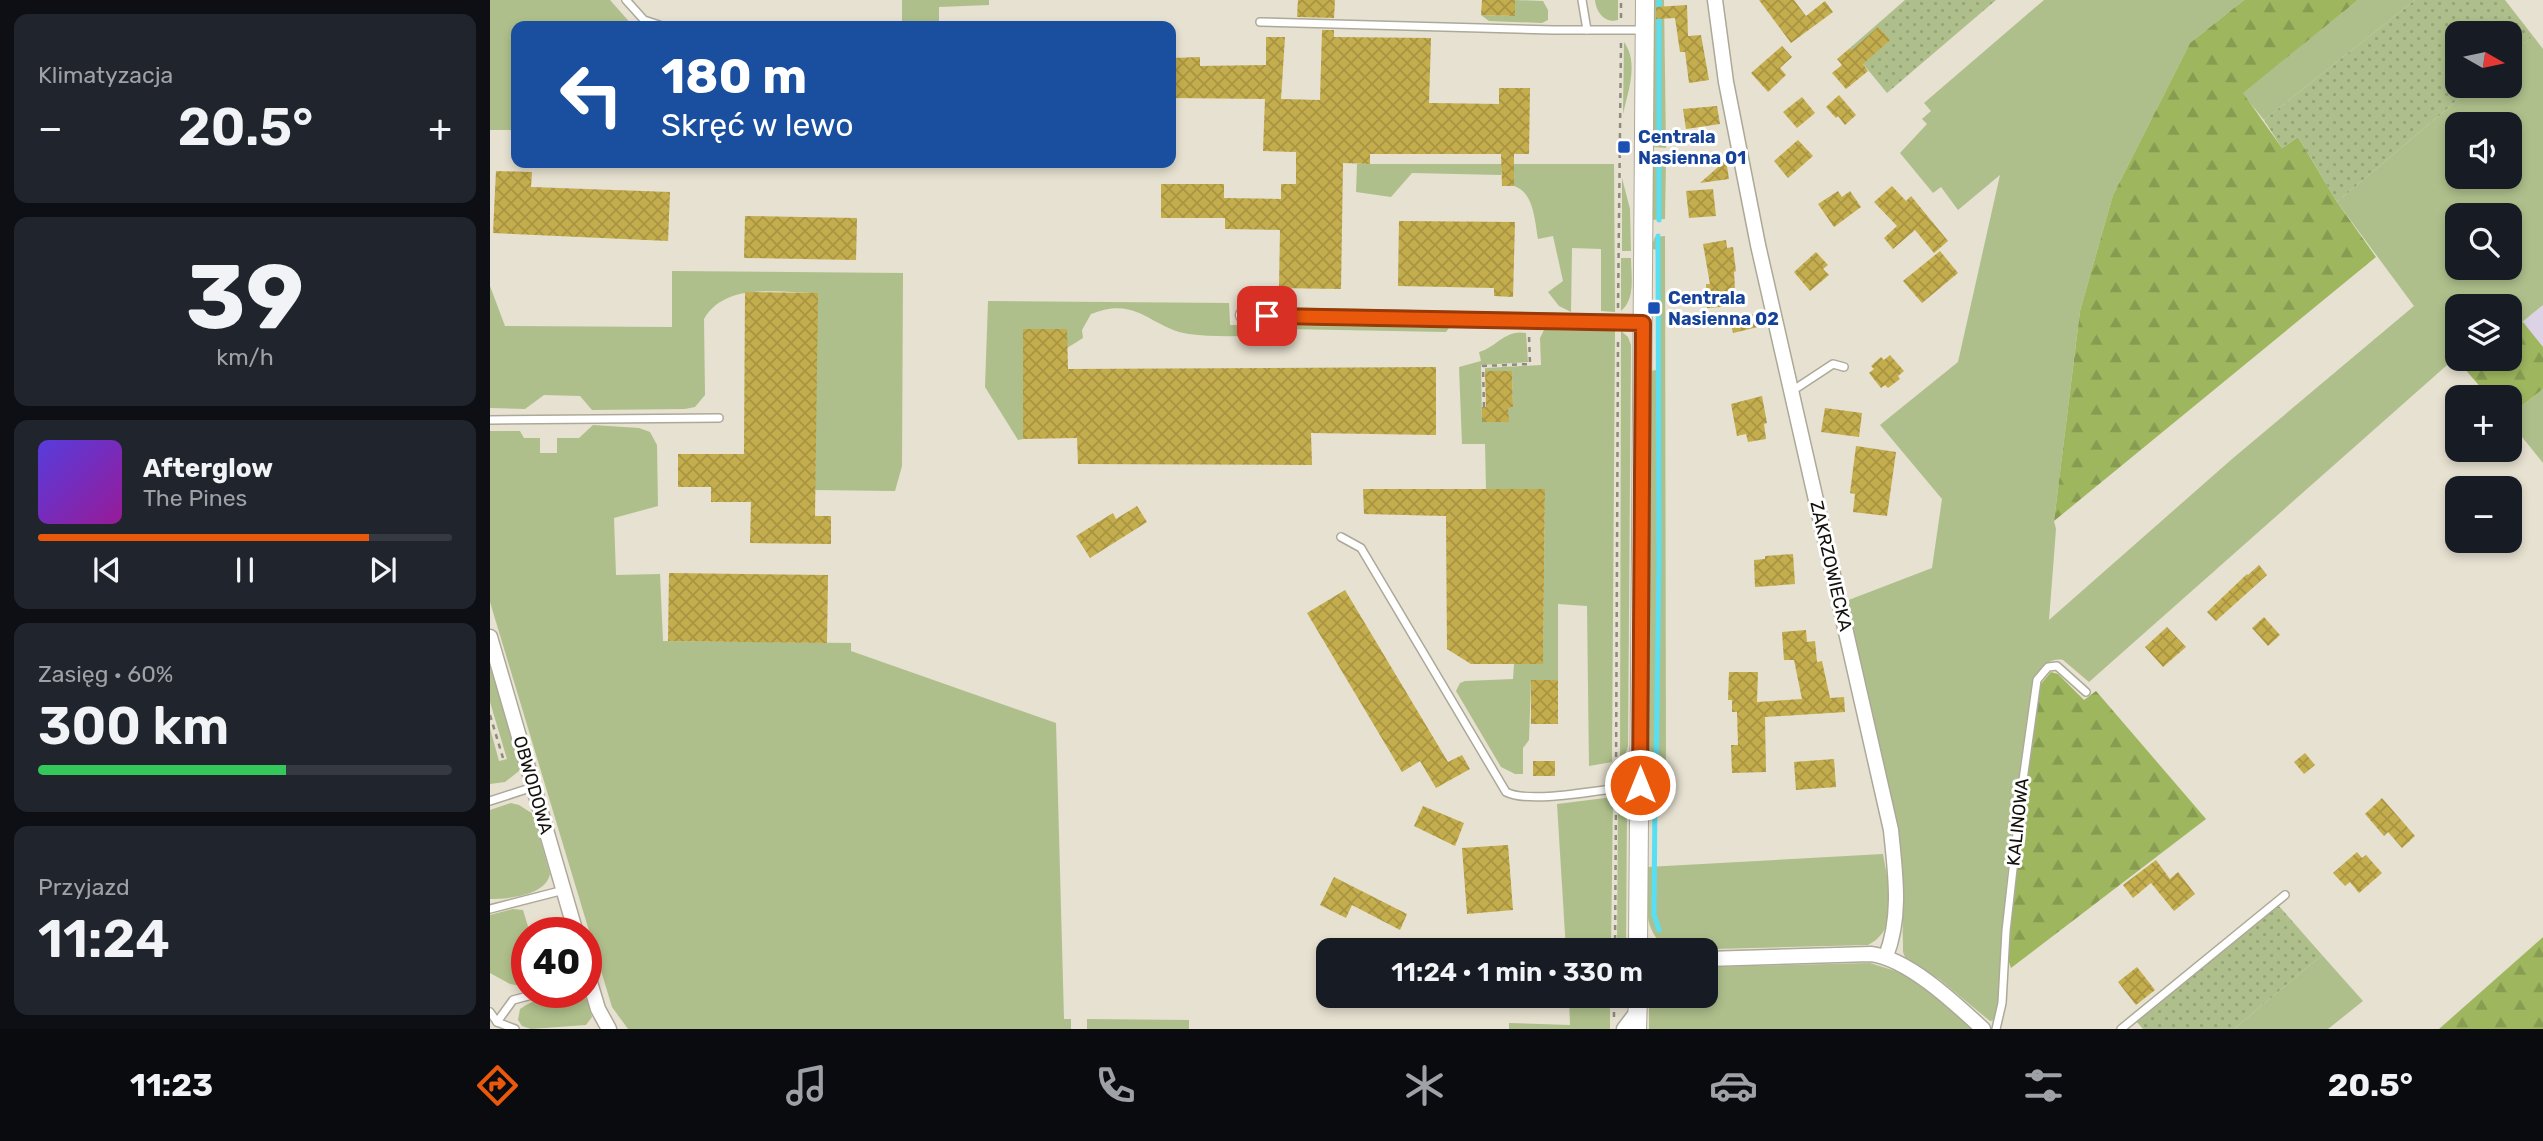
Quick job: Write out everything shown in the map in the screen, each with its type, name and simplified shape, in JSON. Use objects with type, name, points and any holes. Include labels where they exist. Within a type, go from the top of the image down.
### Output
[{"type":"street","points":[[1638,938],[1645,0]]},
{"type":"street","name":"ZAKRZOWIECKA","points":[[1715,0],[1726,82],[1758,245],[1891,830],[1896,909],[1895,933],[1886,956]]},
{"type":"street","points":[[1243,315],[1643,323]]},
{"type":"street","name":"OBWODOWA","points":[[490,637],[572,917]]},
{"type":"street","points":[[1718,959],[1871,954],[1886,956],[1946,995],[1983,1029]]},
{"type":"street","points":[[598,1008],[607,1029]]},
{"type":"street","points":[[1619,1023],[1637,1012]]},
{"type":"lane","points":[[626,0],[647,21]]},
{"type":"lane","points":[[1582,0],[1587,30]]},
{"type":"lane","points":[[1260,22],[1645,30]]},
{"type":"lane","points":[[1792,391],[1833,364],[1844,367]]},
{"type":"lane","points":[[490,420],[719,418]]},
{"type":"lane","points":[[1341,537],[1361,548],[1506,792],[1521,797],[1557,796],[1640,785]]},
{"type":"lane","name":"KALINOWA","points":[[1996,1029],[2002,1003],[2006,931],[2022,780],[2037,680],[2048,667],[2057,666],[2086,692]]},
{"type":"lane","points":[[490,801],[534,787]]},
{"type":"lane","points":[[490,909],[564,890]]},
{"type":"lane","points":[[2121,1029],[2286,895]]},
{"type":"lane","points":[[497,1022],[511,1003]]},
{"type":"lane","points":[[490,1012],[497,1022],[515,1029]]},
{"type":"path","points":[[1615,938],[1621,0]]},
{"type":"path","points":[[1484,407],[1483,366],[1530,364],[1529,321]]},
{"type":"path","points":[[490,715],[503,758]]},
{"type":"shaded area","points":[[2543,305],[2543,347],[2523,322]]},
{"type":"green space","points":[[490,0],[610,0],[629,21],[511,21],[511,130],[490,130]]},
{"type":"green space","points":[[902,0],[989,0],[989,5],[939,7],[939,21],[902,21]]},
{"type":"green space","points":[[1515,0],[1543,1],[1548,10],[1548,20],[1542,23],[1489,21],[1481,15],[1514,16]]},
{"type":"green space","points":[[1595,0],[1618,0],[1618,20],[1605,19],[1597,9]]},
{"type":"green space","points":[[1654,0],[1664,0],[1666,148],[1653,147]]},
{"type":"green space","points":[[1905,0],[1996,0],[1887,93],[1850,48]]},
{"type":"green space","points":[[2044,0],[2244,0],[2190,43],[2113,195],[2080,311],[2054,521],[2056,529],[2049,620],[2232,459],[2414,306],[2337,202],[2460,98],[2522,98],[2522,46],[2533,36],[2543,49],[2543,305],[2522,322],[2522,294],[2445,294],[2445,367],[2089,682],[2063,660],[2046,664],[2033,678],[2011,845],[1998,1012],[1995,1020],[1990,1021],[1939,979],[1906,960],[1903,952],[1902,877],[1896,830],[1846,601],[1932,568],[1942,499],[1880,425],[1958,362],[2000,175],[1958,210],[1941,187],[1933,193],[1900,153],[1927,124],[1922,119],[1931,111],[1924,103]]},
{"type":"green space","points":[[2244,0],[2358,0],[2243,93],[2282,148],[2298,137],[2337,202],[2376,257],[2054,521],[2080,311],[2113,195],[2190,43]]},
{"type":"green space","points":[[2358,0],[2415,0],[2264,120],[2242,93]]},
{"type":"green space","points":[[2415,0],[2505,0],[2521,21],[2445,21],[2445,98],[2460,98],[2337,202],[2298,137],[2282,148],[2264,120]]},
{"type":"green space","points":[[2522,22],[2533,36],[2522,46]]},
{"type":"green space","points":[[1624,42],[1632,68],[1623,114]]},
{"type":"green space","points":[[1652,161],[1666,161],[1665,219],[1652,220]]},
{"type":"green space","points":[[1357,164],[1614,164],[1615,312],[1601,311],[1601,249],[1572,248],[1571,312],[1559,306],[1548,292],[1563,281],[1553,236],[1538,239],[1530,201],[1521,189],[1514,186],[1514,166],[1502,166],[1501,175],[1412,173],[1391,197],[1356,192]]},
{"type":"green space","points":[[1622,178],[1630,209],[1631,251],[1622,251]]},
{"type":"green space","points":[[1665,236],[1666,777],[1649,778],[1651,371],[1656,370],[1656,250],[1651,248],[1655,237]]},
{"type":"green space","points":[[1621,258],[1631,258],[1632,279],[1629,300],[1621,311]]},
{"type":"green space","points":[[672,271],[903,273],[902,466],[895,491],[815,490],[817,293],[771,291],[740,294],[714,307],[704,319],[705,395],[695,407],[592,410],[580,396],[544,395],[525,409],[490,408],[490,286],[505,326],[672,327]]},
{"type":"green space","points":[[988,301],[1229,303],[1230,325],[1449,328],[1446,332],[1288,329],[1276,336],[1210,336],[1176,331],[1132,310],[1121,308],[1091,314],[1082,330],[1083,338],[1067,348],[1067,329],[1023,329],[1023,439],[1018,440],[985,387]]},
{"type":"green space","points":[[2522,323],[2543,347],[2543,389],[2522,406],[2522,385],[2479,385],[2467,371],[2522,371]]},
{"type":"green space","points":[[1544,330],[1615,331],[1612,762],[1589,766],[1587,606],[1558,604],[1558,680],[1531,680],[1529,740],[1523,748],[1523,774],[1515,774],[1501,767],[1456,691],[1460,683],[1465,681],[1513,679],[1514,664],[1528,658],[1543,658],[1545,489],[1486,489],[1485,444],[1462,444],[1459,367],[1481,361],[1479,352],[1507,336],[1526,333],[1528,362],[1481,365],[1482,422],[1508,422],[1508,408],[1513,407],[1512,371],[1485,371],[1485,368],[1541,365],[1540,338]]},
{"type":"green space","points":[[1621,331],[1628,337],[1631,345],[1628,746],[1624,758],[1620,760]]},
{"type":"green space","points":[[2543,389],[2543,463],[2522,437],[2522,406]]},
{"type":"green space","points":[[593,425],[639,428],[650,432],[657,445],[658,506],[614,518],[616,575],[660,574],[663,641],[851,643],[851,651],[1056,723],[1064,1019],[1071,1019],[1071,1029],[628,1029],[612,1007],[602,974],[602,917],[585,917],[490,602],[490,431],[520,431],[524,438],[540,438],[540,453],[557,453],[557,438],[579,438]]},
{"type":"green space","points":[[490,662],[519,771],[505,782],[490,784],[490,728],[499,761],[507,759],[490,702]]},
{"type":"green space","points":[[2051,672],[2058,674],[2084,700],[2096,691],[2206,819],[2011,968],[2008,959],[2012,906],[2027,778],[2040,685]]},
{"type":"green space","points":[[1613,797],[1611,938],[1565,938],[1557,804]]},
{"type":"green space","points":[[1618,797],[1627,807],[1626,938],[1617,938]]},
{"type":"green space","points":[[511,803],[533,814],[550,874],[542,887],[534,891],[516,897],[490,899],[490,810]]},
{"type":"green space","points":[[1883,854],[1889,891],[1889,917],[1879,937],[1868,945],[1718,949],[1718,938],[1656,938],[1646,904],[1647,867]]},
{"type":"green space","points":[[2278,905],[2322,955],[2234,1029],[2143,1029],[2136,1021]]},
{"type":"green space","points":[[513,909],[523,910],[525,917],[511,917],[511,984],[490,973],[490,915]]},
{"type":"green space","points":[[2543,937],[2543,1029],[2439,1029]]},
{"type":"green space","points":[[2322,955],[2363,1001],[2328,1029],[2234,1029]]},
{"type":"green space","points":[[1870,963],[1902,973],[1942,1001],[1972,1029],[1649,1029],[1649,1008],[1718,1008],[1718,967]]},
{"type":"green space","points":[[590,1008],[592,1017],[586,1025],[531,1029],[522,1026],[518,1020],[520,1009]]},
{"type":"green space","points":[[1569,1008],[1610,1008],[1610,1029],[1509,1029],[1509,1023],[1570,1025]]},
{"type":"green space","points":[[1087,1019],[1189,1020],[1189,1029],[1087,1029]]},
{"type":"building","points":[[1298,0],[1335,0],[1334,18],[1297,17]]},
{"type":"building","points":[[1482,0],[1515,0],[1515,16],[1481,15]]},
{"type":"building","points":[[1759,0],[1794,0],[1806,16],[1825,1],[1833,12],[1791,43]]},
{"type":"building","points":[[1687,5],[1688,36],[1701,35],[1709,80],[1689,83],[1685,52],[1680,52],[1675,18],[1656,19],[1656,7]]},
{"type":"building","points":[[1878,27],[1890,40],[1863,64],[1868,71],[1846,89],[1832,73],[1842,65],[1837,59],[1850,48],[1852,50]]},
{"type":"building","points":[[1322,30],[1334,30],[1334,37],[1431,38],[1429,103],[1499,104],[1499,88],[1530,88],[1529,154],[1514,154],[1514,186],[1502,186],[1501,154],[1370,154],[1370,164],[1343,163],[1341,289],[1279,288],[1280,230],[1225,229],[1225,218],[1161,218],[1161,184],[1224,184],[1224,198],[1281,199],[1281,184],[1296,184],[1296,152],[1263,151],[1265,99],[1176,98],[1176,58],[1200,57],[1200,66],[1266,65],[1266,37],[1285,37],[1281,99],[1320,100]]},
{"type":"building","points":[[1782,46],[1792,57],[1780,68],[1786,75],[1768,92],[1751,73]]},
{"type":"building","points":[[1839,95],[1856,115],[1845,125],[1826,107]]},
{"type":"building","points":[[1802,97],[1815,113],[1797,128],[1783,112]]},
{"type":"building","points":[[1717,106],[1720,124],[1686,129],[1683,109]]},
{"type":"building","points":[[1798,140],[1813,156],[1788,178],[1774,161]]},
{"type":"building","points":[[1726,160],[1729,179],[1700,183]]},
{"type":"building","points":[[496,171],[532,172],[531,187],[670,192],[668,241],[493,233]]},
{"type":"building","points":[[1892,186],[1906,201],[1911,196],[1948,241],[1934,253],[1915,230],[1893,249],[1884,238],[1897,226],[1874,202]]},
{"type":"building","points":[[1713,189],[1716,216],[1689,218],[1686,191]]},
{"type":"building","points":[[1838,191],[1842,197],[1850,191],[1861,207],[1834,227],[1818,204]]},
{"type":"building","points":[[745,216],[857,218],[856,260],[744,258]]},
{"type":"building","points":[[1399,221],[1515,222],[1513,297],[1494,296],[1494,288],[1398,286]]},
{"type":"building","points":[[1726,240],[1727,248],[1733,247],[1736,306],[1707,308],[1706,284],[1710,284],[1703,244]]},
{"type":"building","points":[[1940,251],[1958,273],[1922,303],[1903,281]]},
{"type":"building","points":[[1816,252],[1828,265],[1823,269],[1829,275],[1810,291],[1794,272]]},
{"type":"building","points":[[745,292],[818,293],[815,516],[831,516],[831,544],[750,543],[751,502],[711,502],[711,487],[678,487],[678,454],[744,454]]},
{"type":"building","points":[[1759,313],[1762,326],[1733,333],[1730,320]]},
{"type":"building","points":[[1023,329],[1067,329],[1068,369],[1436,367],[1436,435],[1311,433],[1312,465],[1078,464],[1077,438],[1023,439]]},
{"type":"building","points":[[1890,355],[1904,371],[1898,376],[1900,379],[1888,388],[1885,385],[1881,388],[1869,373],[1874,369],[1871,366],[1881,357],[1884,360]]},
{"type":"building","points":[[1485,371],[1512,371],[1513,407],[1508,408],[1509,422],[1482,422],[1482,407],[1486,407]]},
{"type":"building","points":[[1762,396],[1767,423],[1764,424],[1766,439],[1748,442],[1746,434],[1737,436],[1731,404]]},
{"type":"building","points":[[1825,408],[1862,413],[1859,437],[1821,432]]},
{"type":"building","points":[[1856,446],[1896,452],[1887,516],[1853,512],[1855,494],[1850,493]]},
{"type":"building","points":[[1363,489],[1545,489],[1543,664],[1471,664],[1447,649],[1446,516],[1364,514]]},
{"type":"building","points":[[1137,506],[1147,522],[1090,558],[1076,536],[1113,513],[1116,519]]},
{"type":"building","points":[[1793,554],[1795,584],[1755,587],[1754,560],[1765,559],[1765,556]]},
{"type":"building","points":[[2259,565],[2267,575],[2216,621],[2207,612]]},
{"type":"building","points":[[669,573],[828,575],[827,643],[668,641]]},
{"type":"building","points":[[1345,590],[1448,762],[1462,755],[1470,769],[1436,788],[1420,761],[1402,772],[1307,613]]},
{"type":"building","points":[[2264,617],[2280,635],[2268,646],[2252,628]]},
{"type":"building","points":[[2167,627],[2186,647],[2163,667],[2145,647]]},
{"type":"building","points":[[1806,630],[1807,642],[1815,641],[1817,662],[1822,661],[1830,698],[1844,697],[1845,712],[1765,717],[1766,772],[1732,773],[1731,745],[1738,745],[1737,712],[1732,712],[1732,700],[1728,700],[1729,672],[1758,672],[1757,702],[1802,699],[1794,660],[1784,660],[1782,632]]},
{"type":"building","points":[[1531,680],[1558,680],[1558,724],[1531,724]]},
{"type":"building","points":[[2305,753],[2315,765],[2304,774],[2294,762]]},
{"type":"building","points":[[1834,759],[1836,787],[1796,790],[1794,762]]},
{"type":"building","points":[[1533,761],[1555,761],[1555,776],[1533,776]]},
{"type":"building","points":[[2382,798],[2415,836],[2402,848],[2388,832],[2384,836],[2365,814]]},
{"type":"building","points":[[1423,806],[1464,823],[1455,846],[1414,826]]},
{"type":"building","points":[[1508,845],[1513,910],[1467,914],[1462,848]]},
{"type":"building","points":[[2357,852],[2362,858],[2366,855],[2382,873],[2359,893],[2350,882],[2345,886],[2333,873]]},
{"type":"building","points":[[2156,860],[2170,879],[2178,872],[2195,894],[2174,911],[2151,883],[2133,898],[2123,885]]},
{"type":"building","points":[[1334,877],[1407,914],[1400,930],[1352,905],[1346,918],[1320,905]]},
{"type":"building","points":[[2137,967],[2155,990],[2136,1005],[2118,982]]},
{"type":"waterway","points":[[1659,0],[1659,141]]},
{"type":"waterway","points":[[1659,161],[1659,220]]},
{"type":"waterway","points":[[1656,777],[1659,561],[1658,236]]},
{"type":"waterway","points":[[1655,797],[1654,915],[1659,930]]},
{"type":"place","name":"Centrala Nasienna 01","points":[[1624,147]]},
{"type":"place","name":"Centrala Nasienna 02","points":[[1654,308]]},
{"type":"route","points":[[1267,316],[1643,323],[1640,785]]}]
